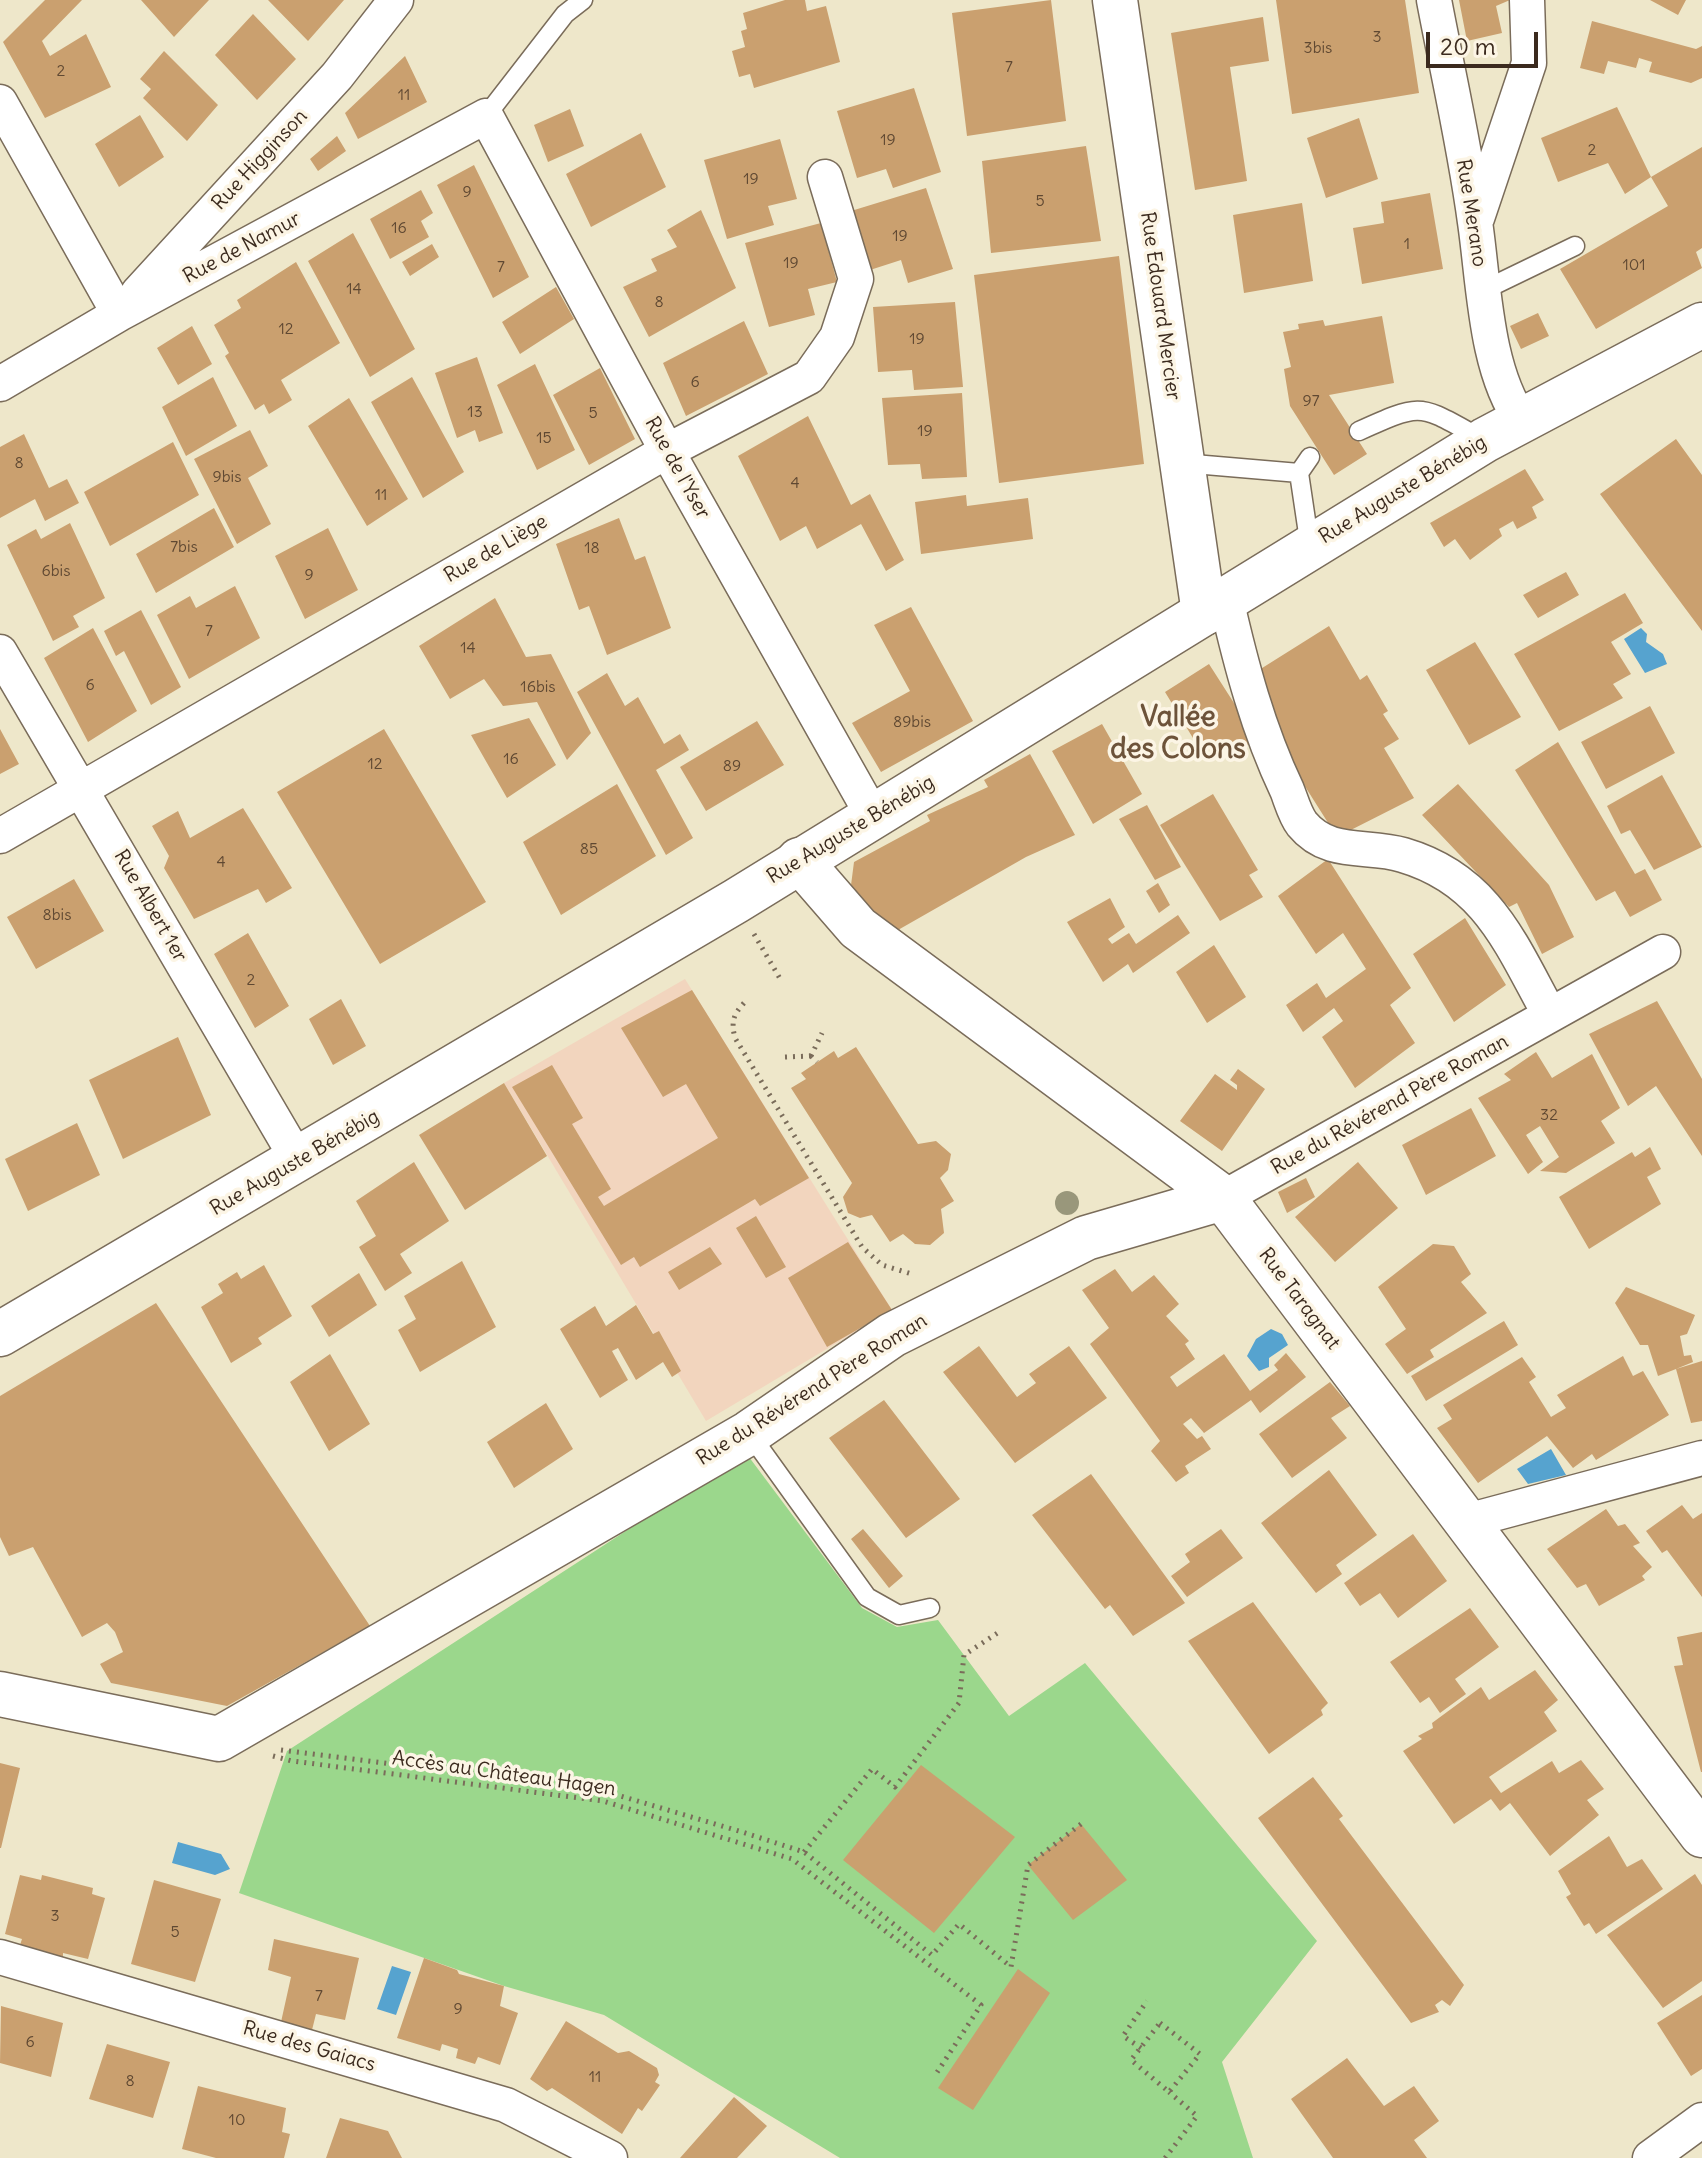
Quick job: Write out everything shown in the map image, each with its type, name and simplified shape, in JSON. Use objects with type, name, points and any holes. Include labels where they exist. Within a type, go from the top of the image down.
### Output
[{"type":"street","name":"Rue Higginson","points":[[119,314],[337,76],[396,0]]},
{"type":"street","name":"Rue Edouard Mercier","points":[[1115,0],[1182,463],[1215,606]]},
{"type":"street","name":"Rue Merano","points":[[1434,0],[1476,222],[1482,291],[1507,400],[1503,430]]},
{"type":"street","points":[[1476,222],[1529,63],[1527,0]]},
{"type":"street","points":[[0,102],[119,314]]},
{"type":"street","name":"Rue de Namur","points":[[0,384],[119,314],[486,116]]},
{"type":"street","name":"Rue de l'Yser","points":[[486,116],[667,451],[874,818]]},
{"type":"street","name":"Rue de Liège","points":[[0,836],[667,451],[809,377],[837,337],[856,279],[825,177]]},
{"type":"street","name":"Rue Auguste Bénébig","points":[[0,1334],[299,1162],[736,901],[799,860],[874,818],[1503,430],[1702,325]]},
{"type":"street","points":[[1215,606],[1243,675],[1270,756],[1302,824],[1338,849],[1403,854],[1467,885],[1499,923],[1550,1015]]},
{"type":"street","name":"Rue Albert 1er","points":[[0,652],[299,1162]]},
{"type":"street","name":"Rue Taragnat","points":[[799,860],[858,928],[1223,1198],[1467,1525],[1697,1819]]},
{"type":"street","name":"Rue du Révérend Père Roman","points":[[219,1739],[749,1433],[892,1335],[1086,1238],[1223,1198],[1663,952]]},
{"type":"street","points":[[1467,1525],[1482,1517],[1702,1458]]},
{"type":"street","points":[[0,1694],[219,1739]]},
{"type":"street","name":"Rue des Gaiacs","points":[[0,1957],[506,2105],[610,2158]]},
{"type":"street","points":[[1650,2158],[1702,2120]]},
{"type":"lane","points":[[486,116],[565,14],[583,0]]},
{"type":"lane","points":[[1482,291],[1575,246]]},
{"type":"lane","points":[[1359,431],[1406,410],[1424,410],[1503,430]]},
{"type":"lane","points":[[1310,457],[1299,473],[1310,547]]},
{"type":"lane","points":[[1182,463],[1299,473]]},
{"type":"lane","points":[[749,1433],[867,1597],[899,1615],[930,1608]]},
{"type":"path","points":[[736,901],[782,982]]},
{"type":"path","points":[[744,1003],[734,1013],[732,1026],[735,1038],[862,1247],[882,1265],[912,1274]]},
{"type":"path","points":[[811,1056],[822,1033]]},
{"type":"path","points":[[785,1057],[811,1056],[817,1062]]},
{"type":"path","points":[[804,1852],[872,1769],[895,1787],[959,1703],[964,1655],[1002,1630]]},
{"type":"path","points":[[219,1739],[600,1790],[804,1852],[932,1955],[959,1924],[1011,1967],[1028,1865],[1081,1824]]},
{"type":"path","name":"Accès au Château Hagen","points":[[219,1739],[292,1761],[603,1801],[792,1859],[981,2005],[934,2077]]},
{"type":"path","points":[[1141,2048],[1123,2036],[1147,2001]]},
{"type":"path","points":[[1165,2158],[1197,2116],[1131,2060],[1160,2023],[1200,2054],[1169,2092]]},
{"type":"shaded area","points":[[685,979],[892,1310],[706,1421],[504,1083]]},
{"type":"green space","points":[[746,1453],[862,1608],[897,1627],[938,1620],[1009,1716],[1085,1663],[1317,1941],[1222,2062],[1253,2158],[840,2158],[604,2015],[504,1986],[239,1893],[287,1751]]},
{"type":"water","points":[[1641,628],[1647,634],[1646,642],[1663,654],[1667,664],[1645,673],[1624,639]]},
{"type":"water","points":[[1271,1329],[1282,1334],[1288,1345],[1269,1358],[1269,1367],[1259,1371],[1247,1356],[1256,1339]]},
{"type":"water","points":[[1551,1449],[1566,1475],[1528,1484],[1517,1469]]},
{"type":"water","points":[[178,1842],[221,1854],[230,1869],[215,1875],[172,1863]]},
{"type":"water","points":[[392,1966],[411,1972],[396,2015],[377,2009]]},
{"type":"building","points":[[45,0],[82,0],[42,41],[50,56],[86,34],[111,87],[45,118],[3,42]]},
{"type":"building","points":[[141,0],[209,0],[174,37]]},
{"type":"building","points":[[268,0],[344,0],[308,41]]},
{"type":"building","points":[[785,0],[805,0],[807,11],[826,6],[840,62],[754,88],[750,74],[739,77],[732,51],[745,47],[741,31],[747,29],[743,13]]},
{"type":"building","points":[[1051,0],[1066,121],[967,136],[952,13]]},
{"type":"building","points":[[1276,0],[1405,0],[1419,93],[1292,114]]},
{"type":"building","points":[[1459,0],[1510,0],[1496,6],[1502,33],[1467,41]]},
{"type":"building","points":[[1650,0],[1686,0],[1678,15]]},
{"type":"building","points":[[253,14],[296,59],[257,100],[215,55]]},
{"type":"building","points":[[1263,17],[1269,61],[1230,67],[1247,181],[1195,190],[1171,33]]},
{"type":"building","points":[[1592,21],[1696,49],[1702,46],[1702,78],[1691,83],[1649,72],[1652,62],[1639,58],[1636,68],[1608,61],[1604,74],[1580,68]]},
{"type":"building","points":[[164,51],[218,105],[187,141],[143,98],[151,89],[140,79]]},
{"type":"building","points":[[405,56],[427,102],[358,139],[345,113]]},
{"type":"building","points":[[914,88],[941,172],[893,188],[886,169],[857,178],[837,111]]},
{"type":"building","points":[[1617,107],[1651,177],[1625,194],[1608,163],[1558,182],[1541,138]]},
{"type":"building","points":[[570,109],[584,146],[548,162],[534,125]]},
{"type":"building","points":[[140,115],[164,157],[119,187],[95,144]]},
{"type":"building","points":[[1359,118],[1378,179],[1326,198],[1307,138]]},
{"type":"building","points":[[641,133],[666,187],[591,227],[566,174]]},
{"type":"building","points":[[337,136],[346,151],[318,171],[310,159]]},
{"type":"building","points":[[780,139],[797,199],[768,206],[774,225],[727,239],[704,160]]},
{"type":"building","points":[[1086,146],[1101,241],[991,253],[982,161]]},
{"type":"building","points":[[1702,147],[1702,248],[1696,252],[1702,268],[1596,329],[1560,269],[1668,206],[1651,177]]},
{"type":"building","points":[[474,165],[529,277],[493,298],[437,185]]},
{"type":"building","points":[[926,188],[953,269],[908,283],[901,260],[870,270],[851,211]]},
{"type":"building","points":[[421,190],[433,213],[421,221],[429,237],[390,259],[370,219]]},
{"type":"building","points":[[1430,193],[1443,269],[1362,284],[1353,228],[1384,223],[1381,202]]},
{"type":"building","points":[[1302,203],[1313,281],[1244,293],[1233,215]]},
{"type":"building","points":[[701,210],[736,288],[649,337],[623,287],[657,271],[651,259],[677,247],[667,230]]},
{"type":"building","points":[[821,223],[837,282],[808,289],[815,315],[769,327],[745,243]]},
{"type":"building","points":[[353,233],[415,349],[370,377],[308,261]]},
{"type":"building","points":[[432,244],[439,257],[410,276],[402,262]]},
{"type":"building","points":[[1119,256],[1144,464],[999,483],[974,275]]},
{"type":"building","points":[[296,262],[340,343],[281,380],[292,400],[269,414],[264,404],[255,410],[225,356],[229,353],[214,325],[241,308],[237,300]]},
{"type":"building","points":[[556,287],[574,319],[520,354],[502,322]]},
{"type":"building","points":[[955,302],[963,387],[914,390],[912,370],[878,372],[873,307]]},
{"type":"building","points":[[1538,313],[1549,336],[1521,349],[1510,326]]},
{"type":"building","points":[[1382,316],[1394,383],[1329,395],[1367,454],[1334,475],[1290,406],[1284,369],[1291,367],[1283,332],[1299,329],[1298,324],[1323,320],[1325,326]]},
{"type":"building","points":[[744,321],[768,374],[686,416],[663,363]]},
{"type":"building","points":[[192,326],[212,364],[178,385],[157,348]]},
{"type":"building","points":[[477,357],[503,433],[479,442],[475,430],[457,438],[435,373]]},
{"type":"building","points":[[535,364],[575,450],[537,470],[497,385]]},
{"type":"building","points":[[600,368],[635,439],[589,465],[553,395]]},
{"type":"building","points":[[213,377],[237,426],[186,456],[162,407]]},
{"type":"building","points":[[412,377],[464,472],[423,498],[371,402]]},
{"type":"building","points":[[962,393],[967,477],[922,479],[920,464],[888,465],[882,398]]},
{"type":"building","points":[[349,398],[408,499],[367,526],[308,426]]},
{"type":"building","points":[[808,416],[851,505],[870,494],[904,560],[886,571],[861,524],[817,549],[806,526],[780,541],[738,456]]},
{"type":"building","points":[[250,430],[268,466],[248,478],[271,524],[237,544],[194,459]]},
{"type":"building","points":[[24,434],[49,488],[67,479],[79,503],[45,521],[35,499],[0,518],[0,447]]},
{"type":"building","points":[[1676,439],[1702,475],[1702,631],[1600,494]]},
{"type":"building","points":[[173,442],[199,495],[110,546],[84,492]]},
{"type":"building","points":[[1525,469],[1544,500],[1532,507],[1537,518],[1517,529],[1513,521],[1499,529],[1502,536],[1470,560],[1455,539],[1444,547],[1430,523]]},
{"type":"building","points":[[966,495],[967,506],[1028,498],[1033,539],[921,554],[915,502]]},
{"type":"building","points":[[214,508],[234,547],[156,593],[136,554]]},
{"type":"building","points":[[619,518],[635,560],[645,556],[671,628],[607,655],[589,606],[579,610],[556,544]]},
{"type":"building","points":[[70,523],[105,598],[73,616],[79,627],[53,641],[7,545],[36,529],[41,539]]},
{"type":"building","points":[[328,528],[358,590],[305,619],[275,556]]},
{"type":"building","points":[[1566,572],[1579,595],[1538,618],[1523,595]]},
{"type":"building","points":[[235,586],[260,638],[189,679],[157,615],[190,596],[196,608]]},
{"type":"building","points":[[1625,593],[1643,623],[1611,642],[1631,674],[1613,684],[1623,698],[1559,731],[1514,654]]},
{"type":"building","points":[[495,598],[526,657],[551,654],[591,733],[567,760],[537,702],[503,706],[484,679],[450,699],[419,646]]},
{"type":"building","points":[[911,607],[973,721],[881,772],[852,723],[910,691],[874,625]]},
{"type":"building","points":[[141,610],[181,687],[151,705],[124,651],[116,656],[104,631]]},
{"type":"building","points":[[1329,626],[1360,680],[1367,675],[1388,711],[1383,714],[1399,739],[1384,748],[1414,798],[1337,837],[1270,731],[1251,675]]},
{"type":"building","points":[[93,628],[137,711],[88,742],[44,658]]},
{"type":"building","points":[[1475,642],[1521,717],[1469,745],[1426,670]]},
{"type":"building","points":[[1209,664],[1257,739],[1227,759],[1214,740],[1199,748],[1165,692]]},
{"type":"building","points":[[607,673],[625,706],[638,697],[664,744],[680,734],[689,750],[656,770],[693,838],[666,855],[577,692]]},
{"type":"building","points":[[1650,706],[1675,753],[1606,789],[1581,742]]},
{"type":"building","points":[[529,718],[556,765],[507,798],[471,735]]},
{"type":"building","points":[[757,721],[784,765],[706,811],[680,767]]},
{"type":"building","points":[[1102,724],[1142,794],[1093,824],[1052,751]]},
{"type":"building","points":[[0,729],[19,764],[0,774]]},
{"type":"building","points":[[384,729],[486,902],[380,964],[277,792]]},
{"type":"building","points":[[1558,742],[1635,874],[1645,869],[1662,900],[1630,917],[1615,891],[1596,901],[1515,770]]},
{"type":"building","points":[[1030,754],[1075,835],[1026,857],[898,930],[850,893],[854,862],[930,821],[927,815],[988,787],[984,780]]},
{"type":"building","points":[[1662,775],[1702,847],[1654,870],[1630,830],[1621,834],[1607,806]]},
{"type":"building","points":[[617,784],[656,856],[561,915],[523,842]]},
{"type":"building","points":[[1458,784],[1549,885],[1574,937],[1542,954],[1517,903],[1509,907],[1422,815]]},
{"type":"building","points":[[1213,794],[1258,870],[1249,875],[1263,897],[1220,921],[1160,825]]},
{"type":"building","points":[[1147,805],[1181,867],[1155,880],[1119,819]]},
{"type":"building","points":[[243,808],[292,888],[266,903],[258,889],[194,919],[164,868],[169,856],[152,826],[178,811],[190,838]]},
{"type":"building","points":[[1328,859],[1411,988],[1390,1005],[1415,1043],[1355,1088],[1322,1037],[1343,1021],[1334,1008],[1303,1032],[1286,1005],[1317,983],[1326,998],[1366,969],[1343,933],[1316,954],[1278,896]]},
{"type":"building","points":[[74,879],[104,931],[36,969],[7,917]]},
{"type":"building","points":[[1158,883],[1170,905],[1159,913],[1146,891]]},
{"type":"building","points":[[1110,898],[1125,927],[1108,939],[1112,944],[1129,933],[1136,944],[1178,915],[1190,933],[1133,973],[1128,964],[1103,982],[1067,922]]},
{"type":"building","points":[[1465,918],[1506,985],[1454,1022],[1413,954]]},
{"type":"building","points":[[248,933],[289,1006],[255,1028],[214,954]]},
{"type":"building","points":[[1214,945],[1246,997],[1207,1023],[1176,972]]},
{"type":"building","points":[[692,990],[809,1178],[760,1206],[755,1199],[640,1267],[634,1257],[621,1265],[512,1087],[552,1065],[583,1118],[572,1124],[611,1189],[598,1197],[604,1206],[718,1138],[686,1084],[663,1097],[621,1028]]},
{"type":"building","points":[[341,999],[366,1046],[333,1065],[309,1019]]},
{"type":"building","points":[[1657,1001],[1702,1079],[1702,1156],[1656,1086],[1628,1106],[1589,1034]]},
{"type":"building","points":[[178,1037],[211,1115],[123,1159],[89,1080]]},
{"type":"building","points":[[856,1047],[918,1144],[936,1141],[951,1154],[948,1170],[940,1178],[954,1201],[941,1209],[944,1233],[930,1245],[915,1244],[903,1234],[890,1242],[872,1215],[860,1218],[848,1213],[843,1197],[852,1183],[791,1088],[806,1079],[801,1073],[834,1051],[838,1058]]},
{"type":"building","points":[[1536,1052],[1552,1078],[1592,1054],[1620,1108],[1601,1121],[1615,1143],[1566,1173],[1540,1171],[1559,1157],[1540,1126],[1526,1135],[1543,1162],[1528,1174],[1478,1098],[1511,1080],[1504,1074]]},
{"type":"building","points":[[1238,1069],[1265,1089],[1222,1151],[1180,1121],[1215,1074],[1237,1090],[1237,1085],[1230,1080]]},
{"type":"building","points":[[504,1083],[547,1156],[465,1210],[419,1135]]},
{"type":"building","points":[[1471,1108],[1496,1156],[1426,1195],[1402,1145]]},
{"type":"building","points":[[77,1123],[100,1175],[28,1211],[5,1159]]},
{"type":"building","points":[[1650,1147],[1661,1169],[1647,1177],[1661,1204],[1589,1249],[1559,1197],[1632,1152],[1635,1157]]},
{"type":"building","points":[[414,1162],[449,1221],[400,1254],[412,1273],[385,1291],[359,1247],[376,1236],[356,1201]]},
{"type":"building","points":[[1358,1162],[1398,1208],[1335,1262],[1295,1217]]},
{"type":"building","points":[[1306,1178],[1315,1197],[1287,1213],[1278,1192]]},
{"type":"building","points":[[756,1216],[786,1267],[766,1278],[736,1228]]},
{"type":"building","points":[[848,1242],[892,1310],[827,1347],[788,1278]]},
{"type":"building","points":[[1433,1244],[1454,1246],[1471,1274],[1461,1282],[1487,1313],[1430,1350],[1434,1357],[1407,1374],[1385,1344],[1406,1329],[1378,1287]]},
{"type":"building","points":[[710,1247],[722,1264],[679,1290],[668,1272]]},
{"type":"building","points":[[462,1261],[496,1327],[420,1372],[398,1330],[416,1319],[404,1296]]},
{"type":"building","points":[[264,1265],[292,1316],[258,1338],[262,1344],[231,1363],[201,1307],[223,1293],[218,1284],[237,1272],[241,1279]]},
{"type":"building","points":[[1115,1269],[1132,1292],[1154,1275],[1179,1304],[1166,1316],[1189,1341],[1185,1344],[1195,1359],[1170,1377],[1177,1387],[1224,1354],[1250,1391],[1278,1370],[1274,1365],[1286,1353],[1306,1377],[1260,1413],[1251,1400],[1204,1433],[1191,1418],[1183,1424],[1197,1439],[1202,1436],[1211,1449],[1185,1466],[1189,1473],[1176,1482],[1151,1451],[1160,1441],[1090,1344],[1109,1328],[1082,1290]]},
{"type":"building","points":[[359,1273],[377,1305],[329,1337],[311,1306]]},
{"type":"building","points":[[1626,1287],[1695,1315],[1687,1334],[1680,1336],[1684,1356],[1691,1355],[1693,1362],[1658,1376],[1648,1345],[1640,1345],[1615,1303]]},
{"type":"building","points":[[156,1303],[370,1626],[227,1706],[111,1683],[100,1664],[123,1652],[115,1632],[107,1623],[82,1637],[33,1547],[9,1556],[0,1537],[0,1396]]},
{"type":"building","points":[[636,1305],[653,1334],[659,1331],[681,1371],[672,1377],[663,1362],[636,1380],[618,1348],[612,1351],[628,1380],[600,1398],[560,1329],[595,1306],[606,1326]]},
{"type":"building","points":[[1504,1321],[1518,1345],[1426,1401],[1411,1376]]},
{"type":"building","points":[[979,1346],[1017,1397],[1036,1383],[1029,1374],[1069,1346],[1107,1398],[1015,1463],[943,1372]]},
{"type":"building","points":[[330,1354],[370,1424],[329,1451],[290,1382]]},
{"type":"building","points":[[1623,1356],[1633,1376],[1643,1371],[1669,1415],[1596,1460],[1592,1454],[1573,1468],[1547,1436],[1478,1483],[1437,1428],[1452,1419],[1443,1405],[1522,1357],[1536,1377],[1529,1382],[1551,1417],[1566,1408],[1557,1395]]},
{"type":"building","points":[[1702,1361],[1702,1421],[1691,1423],[1676,1369]]},
{"type":"building","points":[[1330,1382],[1350,1406],[1331,1418],[1347,1438],[1292,1478],[1259,1434]]},
{"type":"building","points":[[884,1400],[960,1499],[906,1538],[829,1438]]},
{"type":"building","points":[[546,1403],[573,1449],[514,1488],[487,1442]]},
{"type":"building","points":[[1329,1470],[1377,1535],[1336,1565],[1342,1574],[1316,1593],[1261,1523]]},
{"type":"building","points":[[1091,1474],[1185,1603],[1133,1636],[1110,1605],[1105,1609],[1032,1515]]},
{"type":"building","points":[[1682,1505],[1693,1519],[1702,1513],[1702,1597],[1667,1550],[1662,1553],[1646,1531]]},
{"type":"building","points":[[1606,1509],[1618,1526],[1625,1524],[1640,1543],[1633,1546],[1652,1567],[1642,1576],[1645,1580],[1599,1606],[1586,1584],[1577,1588],[1547,1549]]},
{"type":"building","points":[[863,1529],[903,1576],[889,1588],[851,1539]]},
{"type":"building","points":[[1221,1529],[1243,1558],[1187,1597],[1171,1576],[1190,1562],[1185,1554]]},
{"type":"building","points":[[1413,1534],[1447,1581],[1398,1618],[1380,1593],[1360,1606],[1344,1583]]},
{"type":"building","points":[[1253,1602],[1328,1703],[1321,1710],[1323,1715],[1269,1754],[1188,1641]]},
{"type":"building","points":[[1470,1608],[1499,1647],[1455,1679],[1466,1694],[1440,1713],[1429,1697],[1420,1703],[1390,1662]]},
{"type":"building","points":[[1702,1632],[1701,1772],[1674,1666],[1683,1665],[1677,1637]]},
{"type":"building","points":[[1535,1670],[1558,1700],[1544,1712],[1557,1731],[1489,1777],[1501,1793],[1552,1761],[1559,1773],[1581,1760],[1604,1789],[1587,1800],[1599,1815],[1550,1856],[1510,1803],[1500,1811],[1491,1799],[1454,1824],[1403,1751],[1422,1739],[1418,1736],[1433,1728],[1432,1723],[1481,1687],[1489,1700]]},
{"type":"building","points":[[0,1763],[20,1768],[1,1848],[0,1848]]},
{"type":"building","points":[[921,1765],[1015,1837],[934,1933],[843,1860]]},
{"type":"building","points":[[1313,1777],[1343,1816],[1339,1819],[1464,1985],[1450,2006],[1442,2000],[1435,2005],[1439,2012],[1411,2023],[1258,1818]]},
{"type":"building","points":[[1081,1824],[1127,1880],[1073,1920],[1028,1865]]},
{"type":"building","points":[[1609,1836],[1627,1867],[1642,1859],[1663,1889],[1596,1934],[1589,1923],[1584,1926],[1566,1897],[1571,1894],[1558,1871]]},
{"type":"building","points":[[1695,1874],[1702,1885],[1702,1981],[1663,2008],[1607,1935]]},
{"type":"building","points":[[20,1875],[41,1880],[42,1875],[93,1888],[92,1894],[105,1898],[88,1959],[63,1953],[63,1958],[20,1945],[22,1939],[5,1934]]},
{"type":"building","points":[[154,1880],[221,1899],[195,1982],[131,1964]]},
{"type":"building","points":[[274,1939],[359,1958],[345,2020],[316,2014],[312,2030],[281,2022],[291,1977],[268,1970]]},
{"type":"building","points":[[424,1958],[457,1970],[459,1974],[504,1986],[500,2006],[518,2013],[500,2065],[478,2057],[475,2064],[456,2058],[458,2049],[442,2044],[440,2051],[397,2038]]},
{"type":"building","points":[[1018,1969],[1050,1993],[973,2110],[938,2088]]},
{"type":"building","points":[[1702,1995],[1702,2069],[1691,2076],[1657,2023]]},
{"type":"building","points":[[1,2006],[63,2023],[51,2077],[0,2063]]},
{"type":"building","points":[[566,2021],[618,2053],[629,2051],[657,2068],[659,2075],[655,2082],[660,2085],[642,2111],[638,2108],[622,2134],[552,2088],[547,2091],[530,2079]]},
{"type":"building","points":[[107,2044],[170,2062],[153,2118],[89,2099]]},
{"type":"building","points":[[1347,2058],[1384,2106],[1414,2086],[1439,2121],[1414,2140],[1427,2158],[1333,2158],[1291,2099]]},
{"type":"building","points":[[198,2086],[286,2108],[282,2132],[290,2134],[284,2158],[216,2158],[182,2149]]},
{"type":"building","points":[[734,2097],[767,2126],[737,2158],[680,2158]]},
{"type":"building","points":[[340,2118],[388,2131],[402,2158],[326,2158]]},
{"type":"district","name":"Vallée des Colons","points":[[1178,734]]}]
